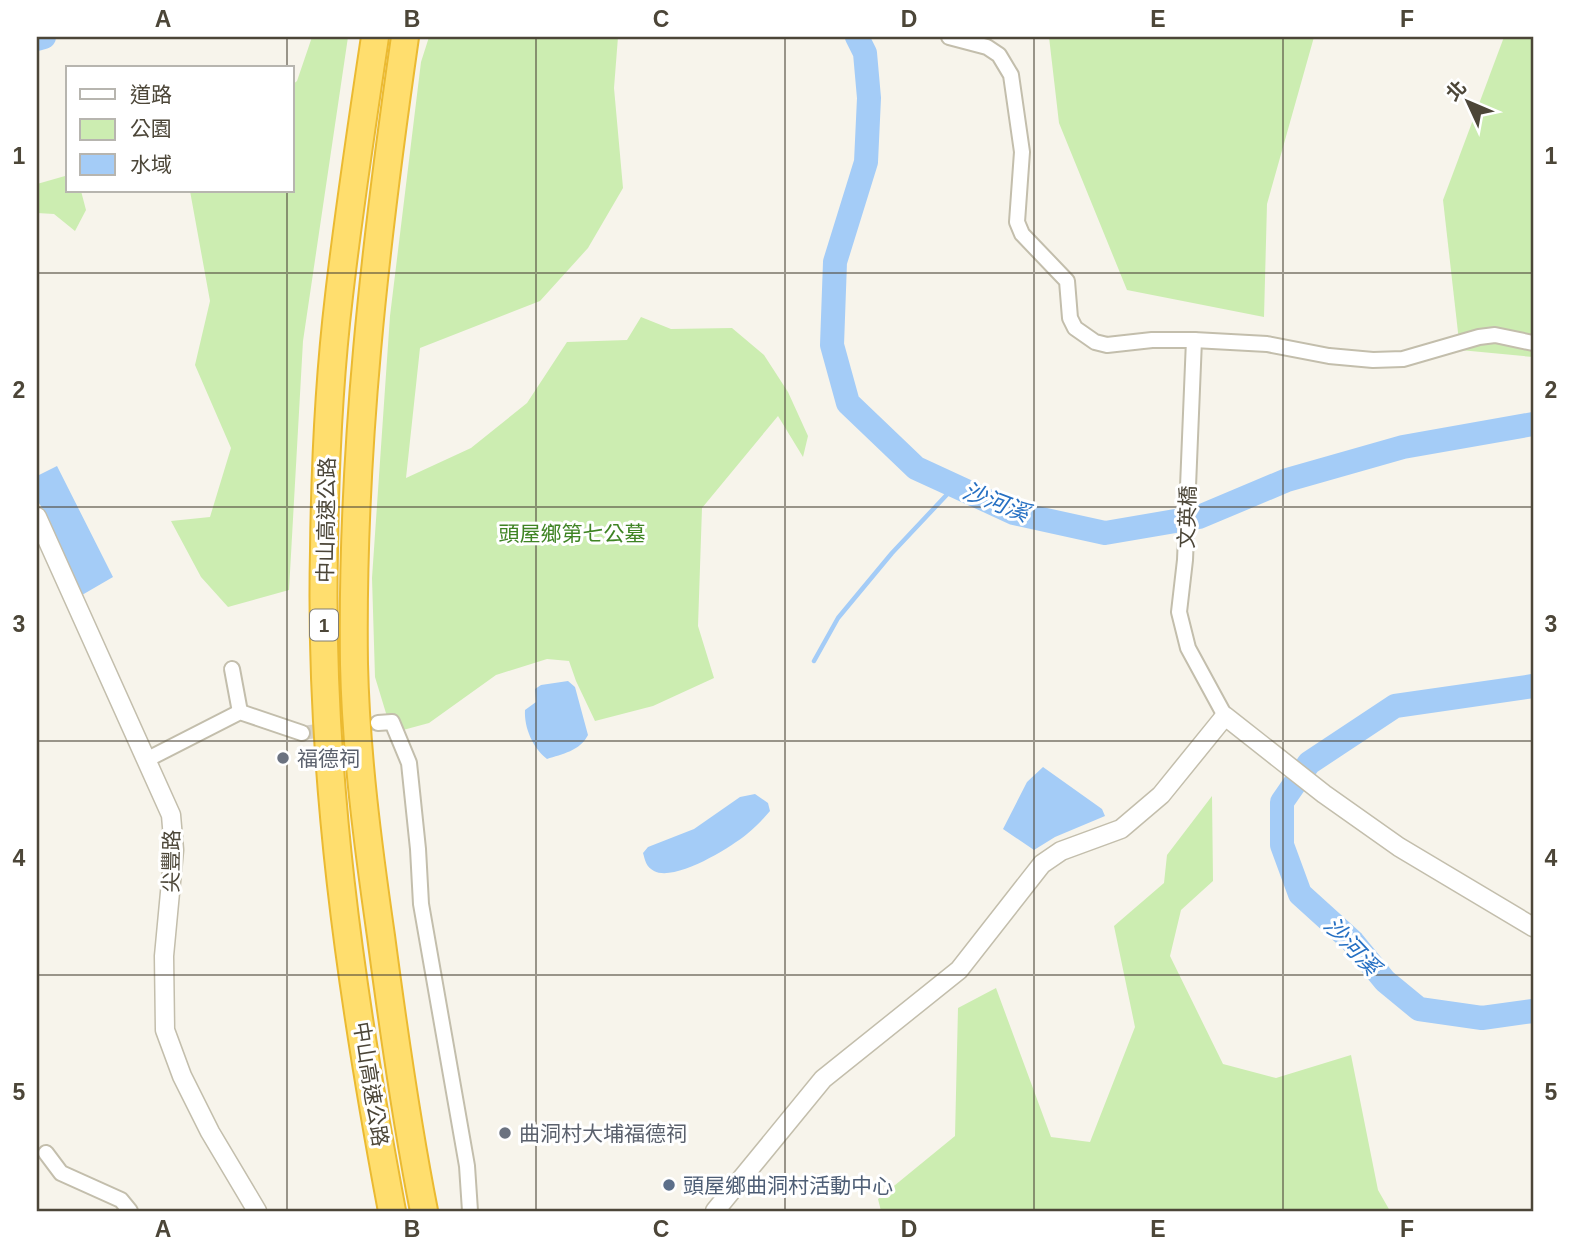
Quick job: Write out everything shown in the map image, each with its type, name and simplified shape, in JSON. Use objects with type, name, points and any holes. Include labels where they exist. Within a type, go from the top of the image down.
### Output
[{"type":"highway","name":"中山高速公路","points":[[375,37],[338,298],[324,552],[324,669],[330,769],[348,933],[393,1211]]},
{"type":"highway","name":"中山高速公路","points":[[405,37],[377,249],[360,423],[355,665],[369,852],[424,1211]]},
{"type":"street","points":[[949,37],[987,47],[999,55],[1012,75],[1022,152],[1017,222],[1022,234],[1067,281],[1067,306],[1075,328],[1095,342],[1107,345],[1152,340],[1194,340],[1267,344],[1329,356],[1373,360],[1404,359],[1479,337],[1495,335],[1533,343]]},
{"type":"street","name":"文英橋","points":[[1194,340],[1185,559],[1179,612],[1188,648],[1225,716]]},
{"type":"street","name":"尖豐路","points":[[37,517],[171,815],[174,850],[164,956],[165,1030],[182,1076],[210,1132],[257,1211]]},
{"type":"street","points":[[232,670],[240,712]]},
{"type":"street","points":[[145,760],[240,712],[302,733]]},
{"type":"street","points":[[715,1211],[823,1079],[959,970],[1042,864],[1061,850],[1121,829],[1161,795],[1225,716],[1324,794],[1399,847],[1533,927]]},
{"type":"street","points":[[378,723],[392,722],[410,763],[421,904],[467,1166],[470,1211]]},
{"type":"street","points":[[46,1153],[61,1173],[121,1200],[130,1211]]},
{"type":"green space","points":[[312,37],[348,37],[303,341],[289,590],[228,607],[201,577],[171,521],[210,517],[231,448],[195,365],[210,301],[190,192],[294,192],[294,83]]},
{"type":"green space","name":"頭屋鄉第七公墓","points":[[429,37],[618,37],[614,88],[623,188],[588,248],[540,301],[420,348],[406,478],[471,448],[527,403],[567,342],[627,340],[641,317],[671,329],[732,328],[764,355],[788,392],[808,436],[803,457],[778,416],[702,508],[698,626],[714,678],[653,706],[595,721],[569,661],[547,659],[496,675],[429,723],[392,733],[375,677],[372,578],[390,316],[421,62]]},
{"type":"green space","points":[[1049,37],[1314,37],[1267,204],[1264,317],[1127,290],[1059,123]]},
{"type":"green space","points":[[1504,37],[1533,37],[1533,357],[1460,350],[1443,200]]},
{"type":"green space","points":[[65,176],[66,192],[81,192],[86,210],[75,231],[54,214],[37,213],[37,184]]},
{"type":"green space","points":[[1212,796],[1213,881],[1181,910],[1170,956],[1223,1064],[1276,1078],[1351,1055],[1378,1190],[1390,1211],[881,1211],[878,1199],[955,1136],[958,1008],[996,988],[1051,1137],[1090,1142],[1135,1027],[1114,926],[1164,883],[1167,855]]},
{"type":"water","points":[[57,466],[113,577],[82,595],[49,519],[37,500],[37,476]]},
{"type":"water","points":[[568,681],[575,687],[588,735],[575,748],[547,759],[530,737],[525,710],[536,702],[535,689],[541,685]]},
{"type":"water","points":[[1043,767],[1102,809],[1105,816],[1055,837],[1034,850],[1003,829],[1027,782]]},
{"type":"water","points":[[755,794],[768,803],[770,811],[750,831],[728,847],[702,862],[675,872],[654,871],[645,861],[643,853],[648,847],[694,829],[740,797]]},
{"type":"waterway","name":"沙河溪","points":[[37,39],[44,37]]},
{"type":"waterway","name":"沙河溪","points":[[857,37],[865,53],[869,98],[866,162],[835,262],[832,345],[848,403],[916,468],[1014,513],[1105,533],[1199,517],[1287,480],[1403,447],[1533,424]]},
{"type":"waterway","points":[[814,661],[838,618],[892,553],[955,486]]},
{"type":"waterway","name":"沙河溪","points":[[1533,686],[1395,706],[1309,763],[1282,802],[1282,845],[1300,894],[1353,942],[1385,981],[1419,1009],[1482,1018],[1533,1011]]},
{"type":"tunnel","points":[[302,733],[378,723]]},
{"type":"place","name":"福德祠","points":[[283,758]]},
{"type":"place","name":"曲洞村大埔福德祠","points":[[505,1133]]},
{"type":"place","name":"頭屋鄉曲洞村活動中心","points":[[669,1185]]}]
